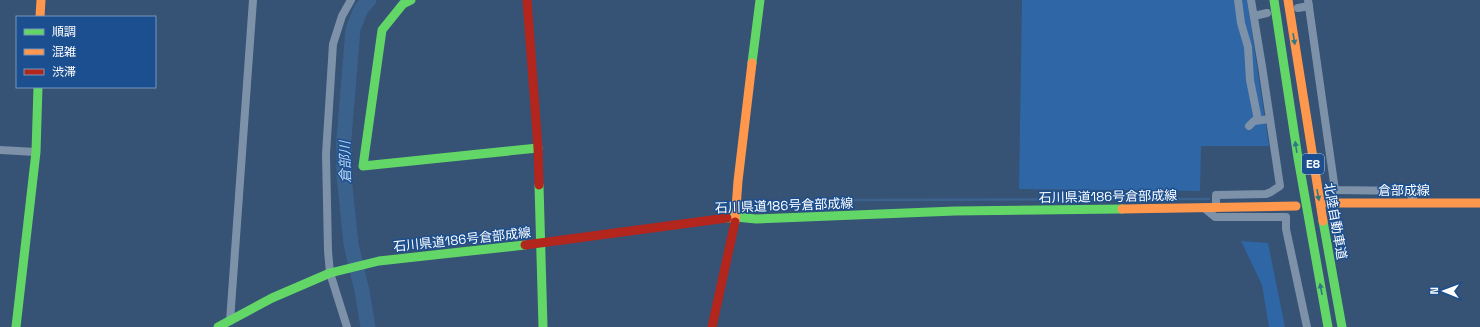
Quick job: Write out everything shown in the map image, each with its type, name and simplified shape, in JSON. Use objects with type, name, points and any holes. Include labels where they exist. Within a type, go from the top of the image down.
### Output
[{"type":"main road","points":[[40,16],[41,0]]},
{"type":"main road","points":[[411,0],[403,4],[382,30],[363,166],[538,148]]},
{"type":"main road","points":[[527,0],[538,148],[543,327]]},
{"type":"main road","points":[[712,327],[736,217],[738,181],[760,0]]},
{"type":"main road","name":"北陸自動車道","points":[[1274,0],[1298,158],[1328,327]]},
{"type":"main road","name":"北陸自動車道","points":[[1288,0],[1312,156],[1342,327]]},
{"type":"main road","points":[[16,327],[36,152],[38,88]]},
{"type":"main road","name":"倉部成線","points":[[1328,203],[1480,203]]},
{"type":"main road","name":"石川県道186号倉部成線","points":[[218,327],[272,298],[332,273],[378,261],[541,244],[736,217],[756,219],[963,211],[1296,206]]},
{"type":"street","points":[[230,321],[253,0]]},
{"type":"street","points":[[347,327],[332,273],[328,251],[326,154],[333,44],[342,16],[351,0]]},
{"type":"street","points":[[1238,0],[1241,23],[1248,47],[1250,80],[1258,120]]},
{"type":"street","points":[[1216,208],[1216,195],[1266,194],[1280,186],[1251,0]]},
{"type":"street","points":[[1298,8],[1309,3],[1335,190],[1409,191],[1415,203]]},
{"type":"street","points":[[1254,16],[1267,13]]},
{"type":"street","points":[[1249,126],[1258,120],[1270,119]]},
{"type":"street","points":[[0,150],[36,152]]},
{"type":"street","points":[[1204,208],[1215,217],[1286,217],[1286,229],[1307,327]]},
{"type":"shaded area","points":[[1022,0],[1247,0],[1269,146],[1201,146],[1200,191],[1019,189]]},
{"type":"shaded area","points":[[1241,241],[1268,243],[1285,327],[1269,327],[1262,285]]},
{"type":"waterway","name":"倉部川","points":[[368,327],[362,291],[351,244],[344,176],[344,138],[353,29],[361,9],[369,0]]},
{"type":"waterway","points":[[780,204],[849,200],[1209,199]]},
{"type":"traffic: fast","points":[[411,0],[403,4],[382,30],[363,166],[538,148]]},
{"type":"traffic: fast","points":[[752,63],[760,0]]},
{"type":"traffic: fast","points":[[1274,0],[1298,158],[1328,327]]},
{"type":"traffic: fast","points":[[16,327],[36,152],[38,88]]},
{"type":"traffic: fast","points":[[539,185],[543,327]]},
{"type":"traffic: fast","points":[[727,218],[736,217],[756,219],[955,211],[1122,209]]},
{"type":"traffic: fast","points":[[1323,221],[1342,327]]},
{"type":"traffic: fast","points":[[218,327],[272,298],[330,273],[379,261],[525,245]]},
{"type":"traffic: slow","points":[[40,16],[41,0]]},
{"type":"traffic: slow","points":[[1288,0],[1323,221]]},
{"type":"traffic: slow","points":[[735,222],[738,181],[752,63]]},
{"type":"traffic: slow","points":[[1328,203],[1480,203]]},
{"type":"traffic: slow","points":[[1122,209],[1296,206]]},
{"type":"traffic: jam","points":[[527,0],[538,148],[539,185]]},
{"type":"traffic: jam","points":[[525,245],[727,218]]},
{"type":"traffic: jam","points":[[712,327],[735,222]]}]
